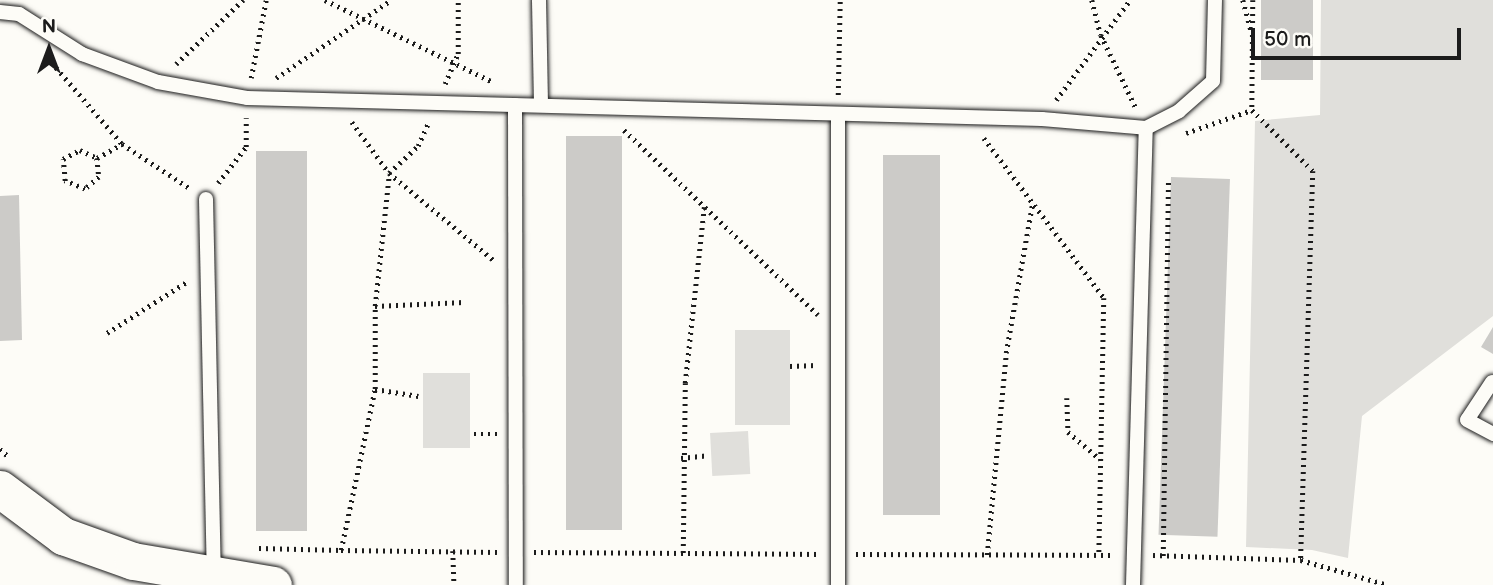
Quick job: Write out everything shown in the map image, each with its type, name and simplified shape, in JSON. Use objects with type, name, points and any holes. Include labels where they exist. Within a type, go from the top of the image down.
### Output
[{"type":"street","points":[[9,477],[63,536],[133,561],[214,562],[274,585]]},
{"type":"lane","points":[[539,0],[541,105]]},
{"type":"lane","points":[[0,12],[19,13],[82,54],[158,82],[247,98],[598,105],[838,117],[1042,119],[1146,128],[1179,111],[1213,81],[1215,0]]},
{"type":"lane","points":[[515,105],[516,585]]},
{"type":"lane","points":[[838,117],[838,585]]},
{"type":"lane","points":[[1133,585],[1146,128]]},
{"type":"lane","points":[[206,199],[214,562]]},
{"type":"lane","points":[[1492,382],[1467,420],[1493,434]]},
{"type":"path","points":[[158,82],[243,0]]},
{"type":"path","points":[[326,0],[541,105]]},
{"type":"path","points":[[247,98],[391,0]]},
{"type":"path","points":[[838,117],[839,0]]},
{"type":"path","points":[[1092,0],[1101,35],[1146,128]]},
{"type":"path","points":[[1042,119],[1101,35],[1130,0]]},
{"type":"path","points":[[1243,0],[1253,39]]},
{"type":"path","points":[[1253,0],[1252,110],[1313,171],[1301,560]]},
{"type":"path","points":[[19,13],[62,82],[122,144],[206,199]]},
{"type":"path","points":[[598,105],[838,334]]},
{"type":"path","points":[[1181,135],[1252,110]]},
{"type":"path","points":[[969,118],[1104,298],[1099,555]]},
{"type":"path","points":[[97,158],[122,144]]},
{"type":"path","points":[[80,150],[97,158],[99,177],[86,189],[65,180],[63,159],[80,150]]},
{"type":"path","points":[[1163,556],[1168,167]]},
{"type":"path","points":[[341,550],[375,389],[375,306],[389,173],[515,278]]},
{"type":"path","points":[[987,555],[1006,353],[1032,204]]},
{"type":"path","points":[[683,553],[681,458],[704,207]]},
{"type":"path","points":[[107,333],[207,265]]},
{"type":"path","points":[[375,306],[464,302]]},
{"type":"path","points":[[375,389],[418,396]]},
{"type":"path","points":[[1067,398],[1068,432],[1101,459]]},
{"type":"path","points":[[0,449],[9,477]]},
{"type":"path","points":[[681,458],[708,455]]},
{"type":"path","points":[[214,562],[341,550],[1133,554],[1301,560],[1388,585]]},
{"type":"path","points":[[453,551],[454,585]]},
{"type":"shaded area","points":[[1321,0],[1493,0],[1493,316],[1362,416],[1348,558],[1312,550],[1246,547],[1255,121],[1320,115]]},
{"type":"shaded area","points":[[735,330],[790,330],[790,425],[735,425]]},
{"type":"shaded area","points":[[423,373],[470,373],[470,448],[423,448]]},
{"type":"shaded area","points":[[748,431],[750,474],[712,476],[710,433]]},
{"type":"building","points":[[1261,0],[1313,0],[1313,80],[1261,80]]},
{"type":"building","points":[[566,136],[622,136],[622,530],[566,530]]},
{"type":"building","points":[[256,151],[307,151],[307,531],[256,531]]},
{"type":"building","points":[[883,155],[940,155],[940,515],[883,515]]},
{"type":"building","points":[[1171,177],[1230,179],[1217,537],[1159,535]]},
{"type":"building","points":[[19,195],[22,340],[0,341],[0,196]]},
{"type":"building","points":[[1493,327],[1493,354],[1481,347]]}]
